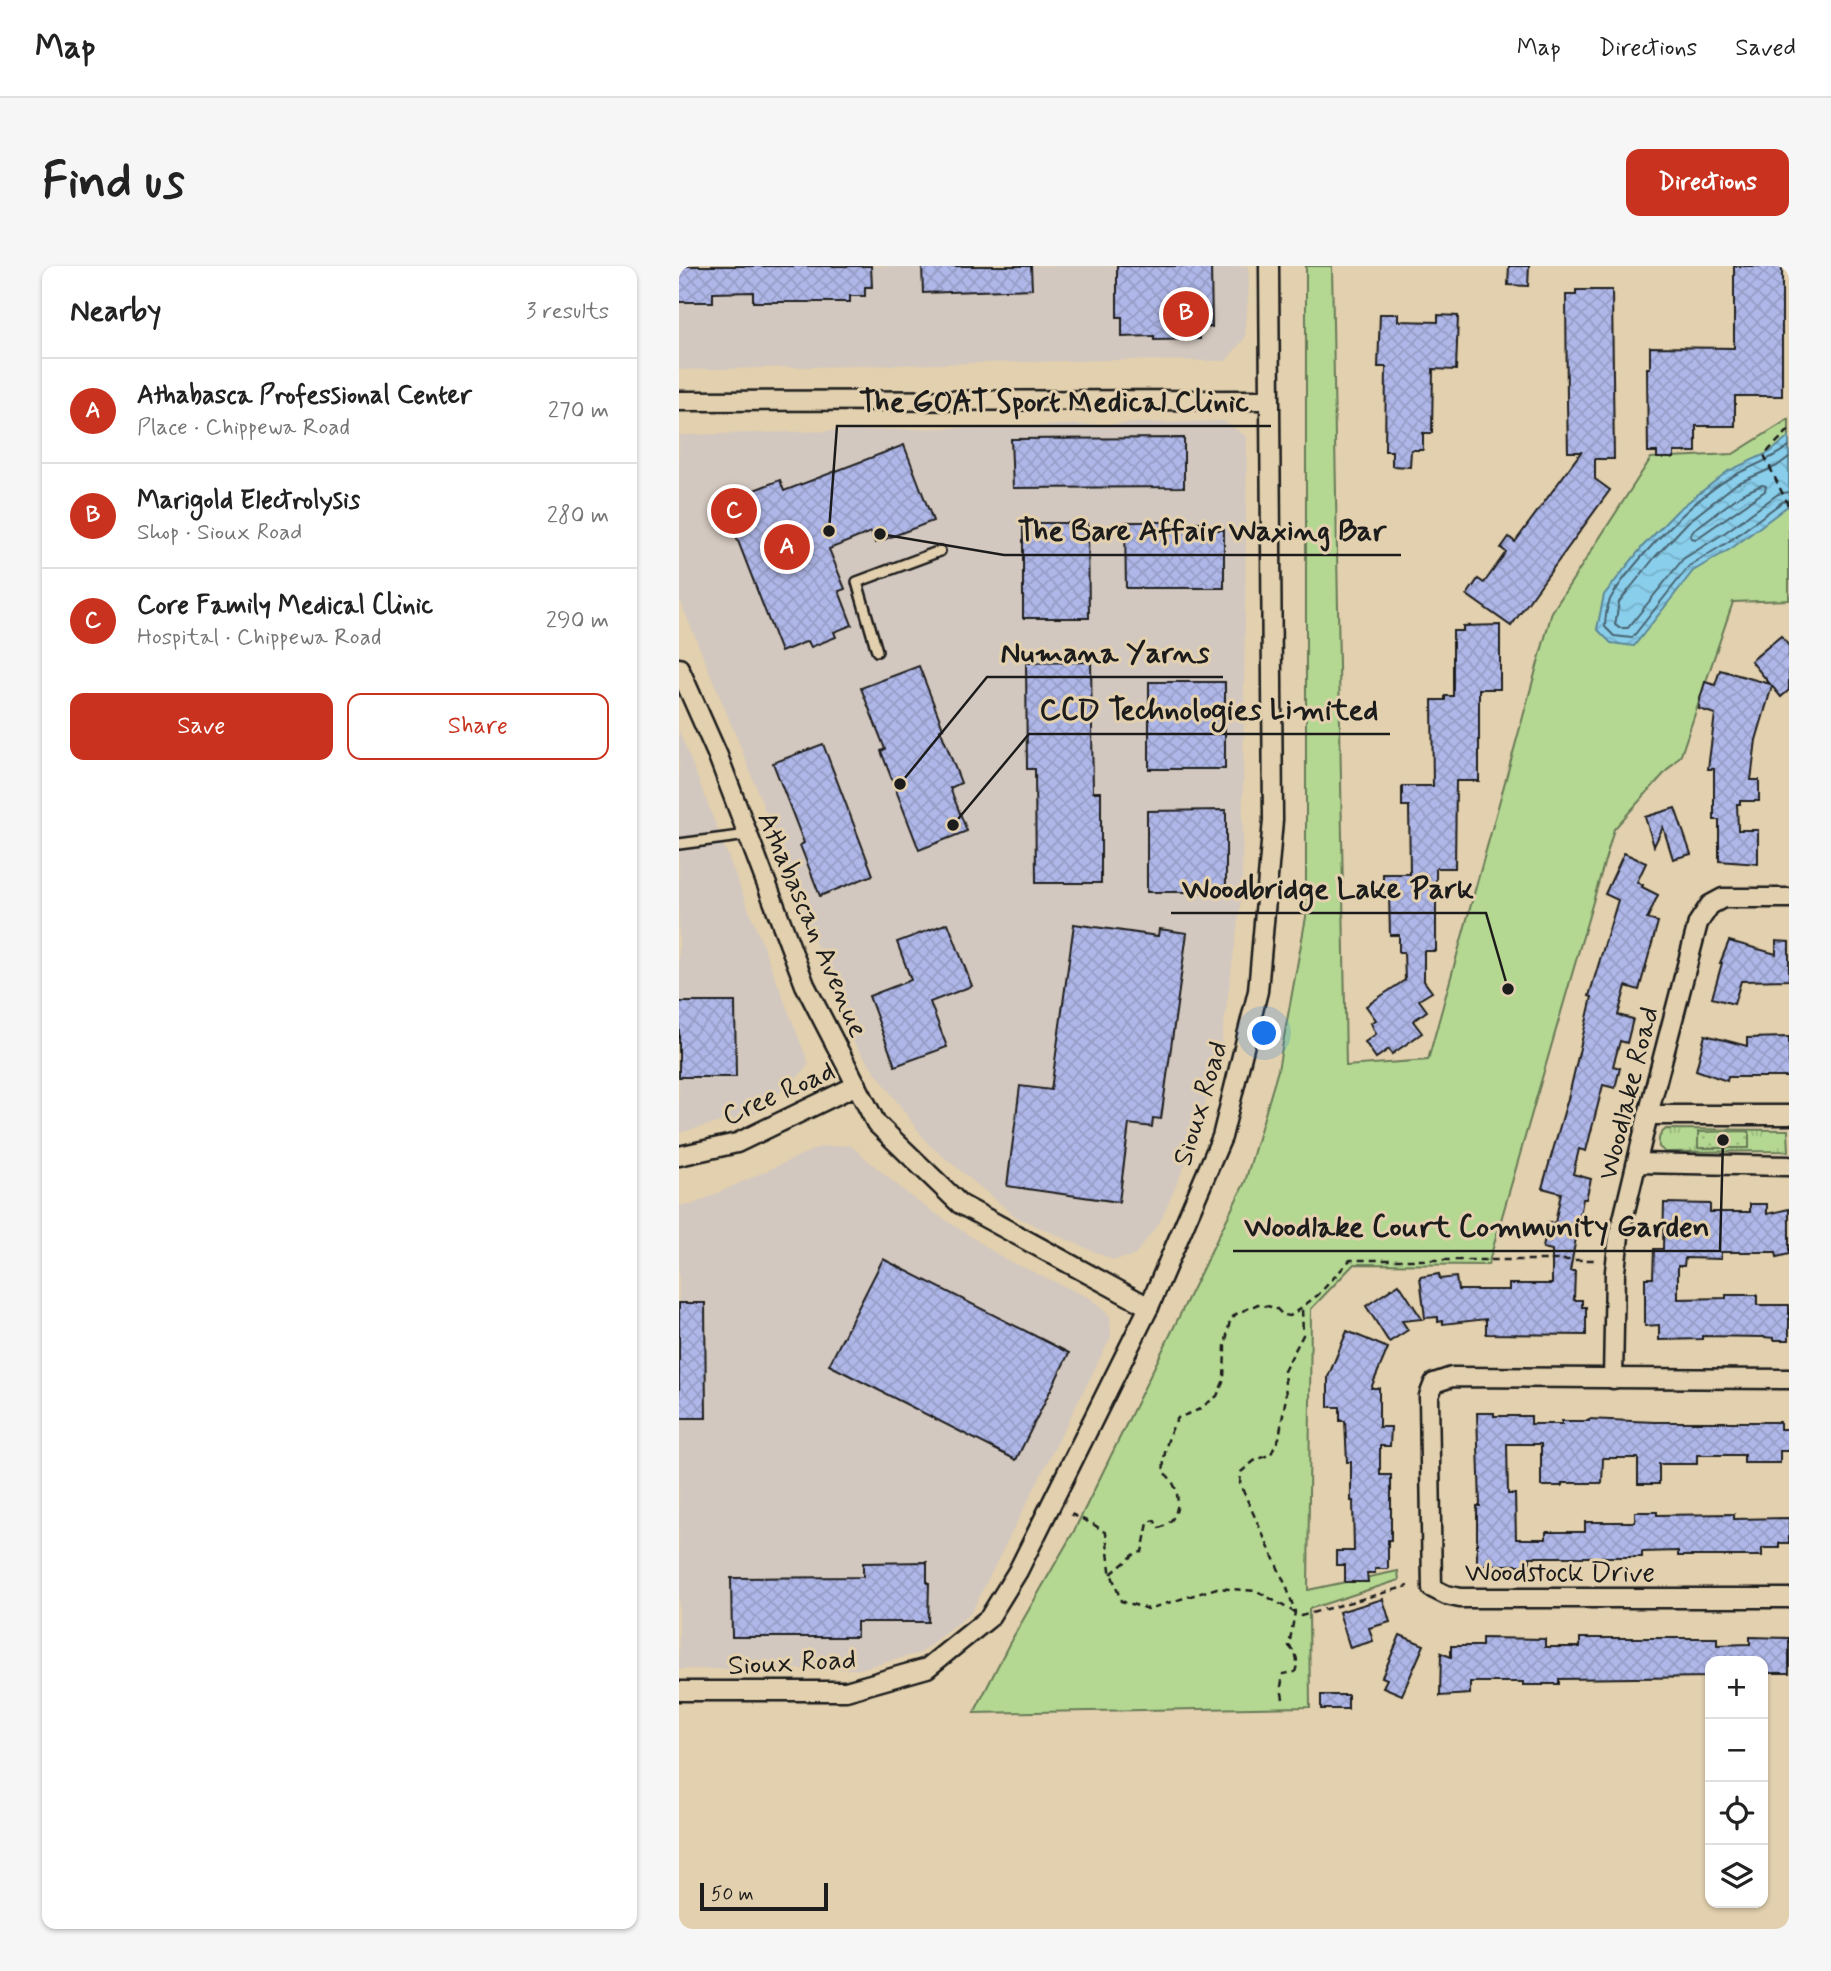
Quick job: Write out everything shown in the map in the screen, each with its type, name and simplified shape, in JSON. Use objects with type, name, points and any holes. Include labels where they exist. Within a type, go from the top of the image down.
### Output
[{"type":"street","name":"Sioux Road","points":[[679,1691],[846,1691],[927,1668],[989,1618],[1018,1571],[1149,1307],[1223,1137],[1258,991],[1273,820],[1269,266]]},
{"type":"street","points":[[679,401],[1269,400]]},
{"type":"street","name":"Athabascan Avenue","points":[[679,668],[718,756],[805,985],[876,1123],[960,1204],[1149,1307]]},
{"type":"street","name":"Woodlake Road","points":[[1613,1379],[1615,1271],[1619,1236],[1647,1115],[1698,923],[1710,905],[1723,898],[1789,898]]},
{"type":"street","name":"Cree Road","points":[[679,1156],[737,1143],[857,1085]]},
{"type":"street","points":[[1647,1115],[1789,1115]]},
{"type":"street","points":[[1637,1163],[1789,1166]]},
{"type":"street","name":"Woodstock Drive","points":[[1789,1379],[1452,1377],[1434,1384],[1429,1396],[1432,1588],[1460,1598],[1789,1598]]},
{"type":"lane","points":[[877,651],[857,582],[940,551]]},
{"type":"lane","points":[[679,844],[748,835]]},
{"type":"path","points":[[1789,430],[1764,454],[1789,507]]},
{"type":"path","points":[[1111,1572],[1136,1553],[1142,1552],[1148,1523],[1154,1520],[1159,1528],[1168,1526],[1175,1519],[1175,1487],[1172,1478],[1164,1473],[1163,1464],[1168,1437],[1178,1418],[1198,1410],[1217,1396],[1224,1380],[1225,1346],[1230,1320],[1236,1314],[1258,1304],[1276,1308],[1290,1316],[1318,1295],[1350,1260],[1602,1259]]},
{"type":"path","points":[[1283,1699],[1283,1674],[1295,1672],[1298,1664],[1296,1653],[1289,1646],[1295,1612],[1287,1588],[1240,1485],[1241,1472],[1254,1461],[1271,1454],[1279,1438],[1286,1397],[1284,1371],[1303,1335],[1302,1308]]},
{"type":"path","points":[[1071,1514],[1106,1533],[1111,1572],[1121,1601],[1148,1609],[1217,1588],[1257,1591],[1301,1616],[1408,1586]]},
{"type":"shaded area","points":[[679,266],[1248,266],[1245,338],[1226,361],[1114,360],[679,370]]},
{"type":"shaded area","points":[[1224,421],[1247,437],[1242,893],[1220,1054],[1189,1156],[1160,1222],[1134,1256],[1113,1260],[1016,1217],[928,1144],[853,1042],[741,748],[679,598],[679,435]]},
{"type":"shaded area","points":[[679,730],[809,1064],[799,1076],[755,1113],[679,1133]]},
{"type":"shaded area","points":[[850,1145],[914,1199],[1005,1259],[1090,1298],[1110,1316],[1111,1337],[971,1613],[921,1653],[860,1669],[679,1669],[679,1205],[691,1205],[819,1147]]},
{"type":"green space","points":[[1306,266],[1332,266],[1346,1066],[1428,1060],[1552,612],[1651,458],[1733,454],[1789,419],[1789,600],[1733,602],[1681,755],[1614,829],[1488,1265],[1354,1264],[1311,1309],[1308,1590],[1398,1571],[1399,1580],[1309,1609],[1310,1707],[974,1713],[1008,1646],[1074,1531],[1245,1182],[1278,1070],[1306,917]]},
{"type":"green space","points":[[1666,1129],[1788,1130],[1789,1151],[1665,1152],[1659,1147],[1659,1142],[1660,1135]]},
{"type":"green space","points":[[1749,1131],[1749,1148],[1698,1148],[1698,1132]]},
{"type":"water","points":[[1789,437],[1789,505],[1732,548],[1693,571],[1634,646],[1611,643],[1597,629],[1604,595],[1643,546],[1678,510],[1728,471],[1770,452]]},
{"type":"building","points":[[679,266],[871,266],[872,287],[865,287],[865,296],[850,296],[850,302],[753,302],[753,292],[713,293],[713,302],[679,302]]},
{"type":"building","points":[[922,266],[1031,266],[1032,289],[923,293]]},
{"type":"building","points":[[1117,266],[1211,266],[1212,327],[1200,327],[1200,339],[1154,340],[1154,336],[1122,337],[1122,317],[1117,317]]},
{"type":"building","points":[[1509,266],[1529,266],[1528,286],[1508,285]]},
{"type":"building","points":[[1734,266],[1782,266],[1782,396],[1735,396],[1735,426],[1696,426],[1696,452],[1674,452],[1674,458],[1657,458],[1657,452],[1648,452],[1647,368],[1650,368],[1650,347],[1734,348]]},
{"type":"building","points":[[1576,290],[1612,290],[1614,459],[1595,459],[1595,479],[1610,490],[1511,626],[1467,595],[1478,579],[1484,583],[1506,552],[1501,548],[1509,537],[1515,542],[1581,452],[1568,452],[1566,295],[1576,295]]},
{"type":"building","points":[[1380,314],[1398,314],[1398,321],[1438,322],[1438,315],[1458,316],[1456,370],[1433,369],[1432,433],[1423,433],[1423,450],[1411,450],[1410,467],[1392,466],[1392,451],[1385,451],[1386,367],[1378,367]]},
{"type":"building","points":[[1184,438],[1184,487],[1013,488],[1011,439]]},
{"type":"building","points":[[904,445],[933,521],[875,543],[871,532],[829,549],[845,589],[839,591],[852,625],[834,632],[836,637],[811,647],[808,641],[781,652],[723,502],[780,480],[784,491]]},
{"type":"building","points":[[1125,522],[1201,522],[1201,530],[1224,530],[1224,588],[1126,588]]},
{"type":"building","points":[[1023,523],[1088,523],[1089,618],[1023,618]]},
{"type":"building","points":[[1500,625],[1500,689],[1479,689],[1479,781],[1456,781],[1455,868],[1436,868],[1436,951],[1424,951],[1424,981],[1432,992],[1419,1000],[1427,1011],[1413,1021],[1422,1033],[1392,1054],[1389,1049],[1376,1058],[1365,1042],[1376,1034],[1371,1023],[1376,1020],[1366,1006],[1405,980],[1404,952],[1399,952],[1399,935],[1390,935],[1389,893],[1383,893],[1383,874],[1410,874],[1409,806],[1402,806],[1402,786],[1433,786],[1432,700],[1445,700],[1445,696],[1453,696],[1453,631],[1463,631],[1463,626]]},
{"type":"building","points":[[1781,636],[1789,646],[1789,690],[1781,697],[1772,686],[1756,740],[1751,780],[1759,780],[1759,801],[1740,801],[1740,804],[1737,804],[1738,830],[1758,830],[1758,864],[1719,861],[1719,820],[1714,820],[1714,769],[1708,769],[1715,714],[1699,709],[1700,699],[1705,682],[1715,685],[1720,670],[1770,684],[1751,661]]},
{"type":"building","points":[[1091,662],[1093,792],[1101,792],[1101,883],[1036,883],[1035,769],[1027,769],[1026,663]]},
{"type":"building","points":[[919,666],[961,783],[950,788],[967,831],[919,850],[881,751],[885,749],[861,688]]},
{"type":"building","points":[[1149,682],[1225,682],[1225,769],[1149,769]]},
{"type":"building","points":[[823,744],[873,875],[820,896],[800,845],[804,843],[773,763]]},
{"type":"building","points":[[1675,808],[1691,854],[1673,859],[1663,827],[1654,846],[1645,817]]},
{"type":"building","points":[[1226,810],[1226,892],[1147,892],[1147,811]]},
{"type":"building","points":[[1624,853],[1646,863],[1637,882],[1658,895],[1647,919],[1658,922],[1639,990],[1626,986],[1618,1015],[1633,1019],[1627,1043],[1620,1041],[1613,1066],[1620,1068],[1615,1088],[1603,1085],[1586,1151],[1579,1149],[1573,1174],[1591,1179],[1586,1199],[1583,1199],[1570,1271],[1575,1271],[1574,1300],[1582,1300],[1582,1307],[1586,1307],[1586,1335],[1486,1334],[1486,1319],[1443,1324],[1443,1321],[1438,1322],[1438,1317],[1425,1318],[1420,1277],[1439,1274],[1440,1279],[1456,1277],[1458,1290],[1509,1290],[1509,1284],[1552,1284],[1552,1250],[1543,1248],[1548,1222],[1555,1223],[1561,1193],[1542,1188],[1569,1095],[1592,997],[1589,996],[1618,900],[1605,894]]},
{"type":"building","points":[[948,923],[972,986],[930,1002],[947,1047],[895,1066],[869,996],[911,980],[897,942]]},
{"type":"building","points":[[1074,924],[1158,936],[1159,929],[1187,933],[1161,1119],[1153,1118],[1152,1127],[1129,1124],[1119,1202],[1007,1186],[1020,1086],[1051,1090]]},
{"type":"building","points":[[1729,941],[1776,954],[1776,941],[1789,942],[1789,980],[1741,981],[1734,1004],[1712,998],[1720,963]]},
{"type":"building","points":[[679,1002],[735,1002],[736,1077],[679,1077]]},
{"type":"building","points":[[1705,1035],[1747,1046],[1747,1038],[1789,1037],[1789,1077],[1728,1077],[1727,1081],[1696,1070]]},
{"type":"building","points":[[1664,1203],[1710,1204],[1710,1212],[1750,1212],[1750,1204],[1767,1204],[1767,1214],[1789,1209],[1789,1254],[1777,1257],[1776,1252],[1721,1252],[1721,1259],[1685,1258],[1684,1266],[1678,1266],[1678,1299],[1757,1295],[1757,1305],[1789,1305],[1789,1340],[1702,1336],[1702,1339],[1659,1340],[1659,1325],[1645,1326],[1645,1278],[1653,1278],[1654,1249],[1663,1249]]},
{"type":"building","points":[[883,1259],[1069,1353],[1016,1460],[829,1365]]},
{"type":"building","points":[[1399,1284],[1422,1319],[1402,1321],[1408,1330],[1389,1342],[1366,1306]]},
{"type":"building","points":[[679,1303],[705,1303],[706,1418],[679,1418]]},
{"type":"building","points":[[1347,1331],[1388,1348],[1371,1388],[1379,1388],[1379,1427],[1391,1427],[1390,1446],[1380,1446],[1380,1475],[1391,1475],[1391,1540],[1388,1540],[1388,1569],[1375,1569],[1375,1573],[1367,1573],[1368,1582],[1345,1582],[1345,1565],[1336,1565],[1336,1551],[1354,1551],[1351,1462],[1347,1462],[1345,1421],[1340,1421],[1340,1407],[1328,1407],[1328,1377]]},
{"type":"building","points":[[1477,1413],[1531,1416],[1531,1424],[1562,1424],[1562,1421],[1589,1419],[1780,1422],[1780,1429],[1789,1429],[1789,1451],[1780,1451],[1780,1463],[1744,1463],[1744,1455],[1697,1455],[1697,1464],[1659,1464],[1659,1484],[1638,1484],[1638,1458],[1603,1458],[1602,1483],[1541,1486],[1541,1444],[1507,1444],[1508,1494],[1515,1494],[1516,1539],[1546,1539],[1546,1532],[1585,1532],[1585,1522],[1635,1522],[1635,1512],[1657,1512],[1657,1515],[1734,1514],[1734,1519],[1789,1518],[1789,1543],[1779,1543],[1779,1548],[1762,1548],[1762,1556],[1678,1556],[1678,1551],[1642,1552],[1642,1557],[1530,1557],[1530,1565],[1477,1565],[1477,1506],[1480,1506]]},
{"type":"building","points":[[927,1562],[928,1622],[857,1622],[857,1637],[732,1637],[731,1578],[863,1577],[863,1563]]},
{"type":"building","points":[[1383,1599],[1390,1622],[1369,1628],[1373,1641],[1350,1648],[1339,1612]]},
{"type":"building","points":[[1400,1635],[1424,1645],[1402,1695],[1383,1687],[1387,1679],[1382,1677]]},
{"type":"building","points":[[1750,1637],[1789,1638],[1789,1673],[1768,1673],[1768,1656],[1705,1656],[1705,1677],[1559,1679],[1559,1684],[1543,1685],[1523,1685],[1523,1682],[1470,1682],[1470,1694],[1440,1696],[1441,1653],[1451,1657],[1451,1646],[1482,1646],[1482,1638],[1545,1639],[1545,1647],[1580,1647],[1580,1638],[1717,1638],[1717,1645],[1750,1644]]},
{"type":"building","points":[[1321,1695],[1348,1695],[1348,1709],[1321,1709]]},
{"type":"place","name":"Marigold Electrolysis","points":[[1186,314]]},
{"type":"place","name":"Core Family Medical Clinic","points":[[734,511]]},
{"type":"place","name":"The GOAT Sport Medical Clinic","points":[[829,531]]},
{"type":"place","name":"The Bare Affair Waxing Bar","points":[[880,534]]},
{"type":"place","name":"Athabasca Professional Center","points":[[787,547]]},
{"type":"place","name":"Numana Yarns","points":[[900,784]]},
{"type":"place","name":"CCD Technologies Limited","points":[[953,825]]},
{"type":"place","name":"Woodbridge Lake Park","points":[[1508,989]]},
{"type":"place","name":"Woodlake Court Community Garden","points":[[1723,1140]]}]
